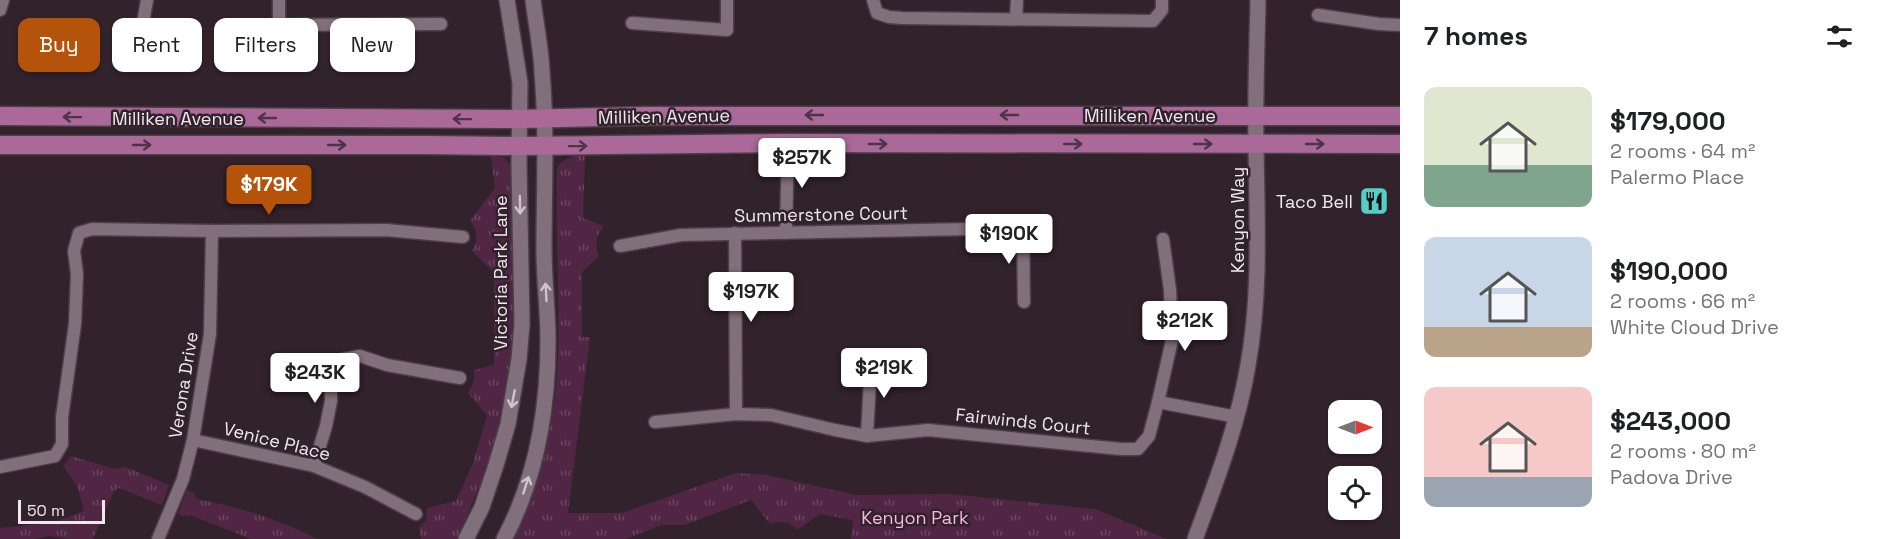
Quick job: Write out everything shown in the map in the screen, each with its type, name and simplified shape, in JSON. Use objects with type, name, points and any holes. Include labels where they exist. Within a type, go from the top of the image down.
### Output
[{"type":"main road","name":"Milliken Avenue","points":[[0,116],[520,119],[644,116],[1400,116]]},
{"type":"main road","name":"Milliken Avenue","points":[[0,146],[544,146],[788,143],[1400,144]]},
{"type":"street","points":[[0,10],[3,0]]},
{"type":"street","points":[[144,18],[147,0]]},
{"type":"street","points":[[279,0],[279,25],[441,24]]},
{"type":"street","name":"Victoria Park Lane","points":[[466,539],[482,507],[508,424],[519,359],[522,324],[520,83],[507,0]]},
{"type":"street","points":[[504,539],[531,469],[540,437],[546,392],[548,341],[544,261],[544,118],[542,71],[533,0]]},
{"type":"street","points":[[632,23],[727,30],[727,0]]},
{"type":"street","points":[[873,0],[877,13],[902,18],[1153,21],[1162,10],[1162,0]]},
{"type":"street","points":[[1016,18],[1017,0]]},
{"type":"street","name":"Kenyon Way","points":[[1195,539],[1221,470],[1237,417],[1248,364],[1255,307],[1258,247],[1256,115],[1258,0]]},
{"type":"street","points":[[1318,15],[1400,25]]},
{"type":"street","points":[[786,234],[788,143]]},
{"type":"street","name":"Summerstone Court","points":[[620,246],[681,235],[1023,228],[1024,302]]},
{"type":"street","points":[[0,467],[55,456],[62,444],[62,417],[75,324],[77,274],[74,251],[79,233],[92,229],[386,230],[463,237]]},
{"type":"street","name":"Verona Drive","points":[[158,539],[183,479],[192,440],[210,334],[212,231]]},
{"type":"street","points":[[735,234],[736,414]]},
{"type":"street","points":[[1164,239],[1170,290],[1172,340],[1158,402],[1237,417]]},
{"type":"street","points":[[314,466],[328,418],[331,401],[331,375],[344,360],[360,356],[395,367],[460,378]]},
{"type":"street","points":[[867,436],[871,361]]},
{"type":"street","name":"Fairwinds Court","points":[[655,422],[736,414],[771,415],[867,436],[928,430],[1138,449],[1149,436],[1158,402]]},
{"type":"street","name":"Venice Place","points":[[192,440],[314,466],[365,487],[416,514]]},
{"type":"green space","name":"Kenyon Park","points":[[575,155],[585,155],[583,218],[604,226],[597,240],[599,256],[582,272],[582,337],[590,337],[568,513],[622,513],[736,473],[767,475],[856,495],[950,494],[1095,509],[1167,539],[851,539],[853,520],[820,514],[797,530],[784,522],[770,524],[751,500],[685,525],[662,525],[625,539],[513,539],[539,472],[554,401],[558,330],[557,169],[561,162]]},
{"type":"green space","points":[[491,156],[505,159],[512,170],[513,330],[502,412],[486,470],[457,539],[421,539],[419,527],[426,521],[427,508],[456,501],[473,463],[487,415],[468,393],[473,382],[474,370],[494,365],[494,273],[472,251],[476,236],[475,228],[470,221],[495,188]]},
{"type":"green space","points":[[71,456],[115,469],[126,467],[169,485],[162,505],[119,488],[114,491],[93,539],[49,536],[33,539],[0,539],[0,528],[52,523],[84,511],[77,486],[63,466]]},
{"type":"green space","points":[[187,490],[194,493],[197,499],[288,525],[317,539],[251,539],[190,515],[183,516],[178,514]]},
{"type":"place","name":"Taco Bell","points":[[1374,201]]}]
